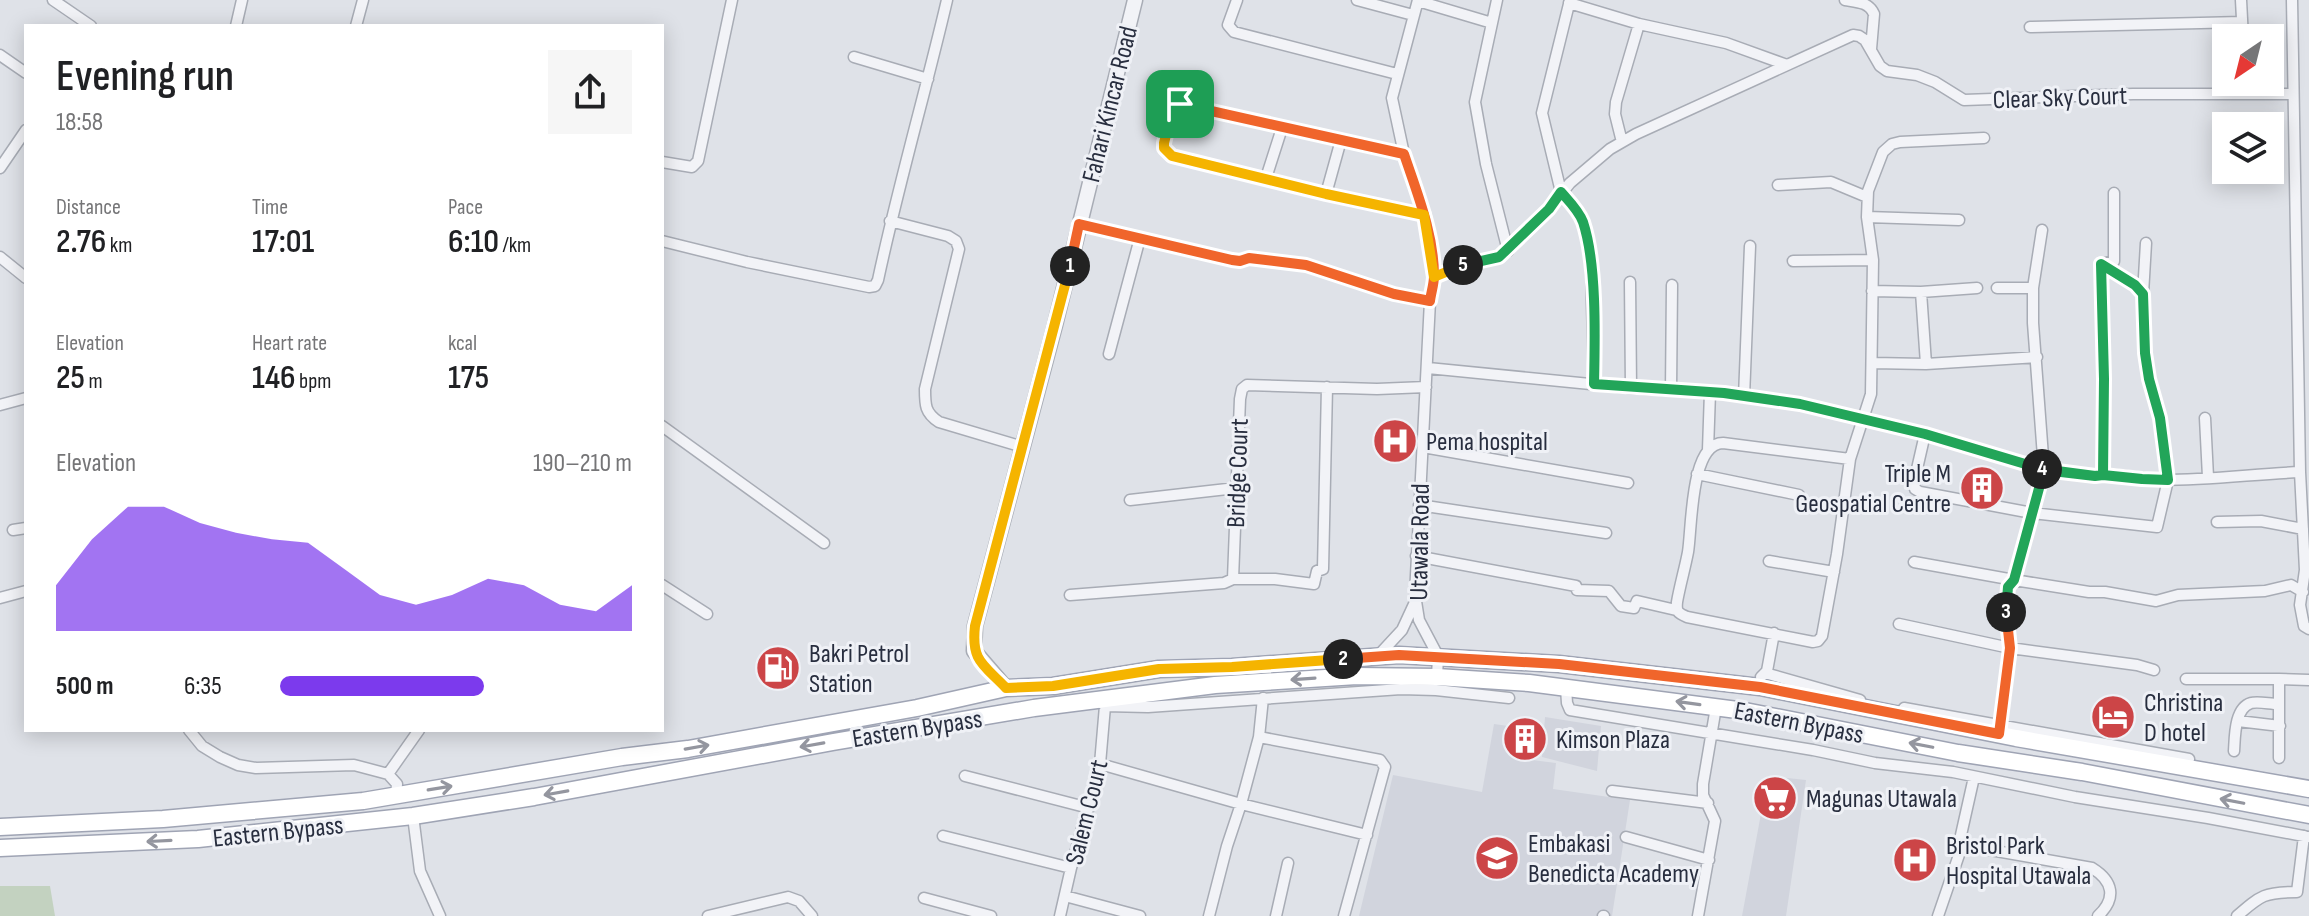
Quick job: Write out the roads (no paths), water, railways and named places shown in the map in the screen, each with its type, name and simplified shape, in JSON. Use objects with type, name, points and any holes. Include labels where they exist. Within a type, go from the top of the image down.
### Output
[{"type":"main road","name":"Eastern Bypass","points":[[0,827],[150,820],[332,804],[688,749],[917,708],[1006,688],[1053,686],[1159,669],[1376,657],[1438,656],[1762,680],[1800,696],[2000,729],[2309,789]]},
{"type":"main road","name":"Eastern Bypass","points":[[0,848],[198,839],[413,816],[973,718],[1357,676],[1437,677],[1566,688],[1716,707],[2309,815]]},
{"type":"main road","points":[[968,696],[973,718]]},
{"type":"main road","points":[[1793,720],[1800,696]]},
{"type":"street","points":[[53,0],[88,24]]},
{"type":"street","points":[[236,24],[242,0]]},
{"type":"street","points":[[357,24],[363,0]]},
{"type":"street","points":[[664,162],[692,167],[698,161],[732,0]]},
{"type":"street","points":[[664,241],[747,262],[875,286],[947,0]]},
{"type":"street","name":"Fahari Kincar Road","points":[[1006,688],[974,651],[975,626],[1059,312],[1135,0]]},
{"type":"street","points":[[1237,0],[1228,25],[1234,32],[1397,74]]},
{"type":"street","points":[[1357,0],[1413,15]]},
{"type":"street","points":[[1418,0],[1492,23]]},
{"type":"street","name":"Utawala Road","points":[[1418,0],[1392,98],[1404,154],[1424,215],[1434,277],[1430,301],[1416,600],[1419,620],[1438,656]]},
{"type":"street","points":[[1497,0],[1475,102],[1508,251]]},
{"type":"street","points":[[1845,0],[1865,4],[1872,9],[1871,51]]},
{"type":"street","points":[[2030,27],[2242,22],[2241,0]]},
{"type":"street","points":[[2292,0],[2292,94],[2304,407],[2300,472],[2307,569],[2301,617],[2304,626],[2309,629]]},
{"type":"street","points":[[1594,384],[1592,284],[1587,239],[1582,219],[1561,192],[1542,113],[1570,1],[1639,24],[1726,43],[1787,65]]},
{"type":"street","points":[[1622,142],[1615,114],[1616,102],[1639,24]]},
{"type":"street","name":"Clear Sky Court","points":[[1787,65],[1853,35],[1865,40],[1880,66],[1887,71],[1917,75],[1964,100],[2212,89]]},
{"type":"street","points":[[0,55],[24,72]]},
{"type":"street","points":[[854,57],[928,79]]},
{"type":"street","points":[[1434,277],[1466,264],[1499,257],[1508,251],[1549,209],[1561,192],[1610,149],[1787,65]]},
{"type":"street","name":"Clear Sky Court","points":[[2284,93],[2292,94]]},
{"type":"street","points":[[1404,154],[1176,103],[1164,143],[1167,153],[1172,156],[1424,215]]},
{"type":"street","points":[[1266,178],[1282,128]]},
{"type":"street","points":[[0,168],[24,133]]},
{"type":"street","name":"Clear Sky Court","points":[[1774,633],[1813,642],[1822,636],[1850,459],[1871,394],[1873,260],[1867,217],[1870,181],[1883,152],[1892,144],[1984,138]]},
{"type":"street","points":[[1326,194],[1341,140]]},
{"type":"street","points":[[1778,185],[1831,182],[1867,197]]},
{"type":"street","points":[[2101,264],[2114,261],[2114,193]]},
{"type":"street","points":[[1867,217],[1959,220]]},
{"type":"street","points":[[890,221],[948,236],[956,241],[959,249],[925,389],[925,407],[930,416],[939,422],[1023,447]]},
{"type":"street","points":[[1079,224],[1232,260],[1249,258],[1306,265],[1394,294],[1430,301]]},
{"type":"street","points":[[2000,729],[2010,648],[2006,623],[2008,587],[2014,580],[2044,470],[2033,323],[2033,288],[2042,230]]},
{"type":"street","points":[[1109,354],[1140,238]]},
{"type":"street","points":[[1925,434],[1915,489],[2032,513],[2157,527],[2168,480],[2160,418],[2147,366],[2143,294],[2146,243]]},
{"type":"street","points":[[1744,397],[1750,246]]},
{"type":"street","points":[[0,257],[24,276]]},
{"type":"street","points":[[1793,261],[1873,260]]},
{"type":"street","points":[[2101,264],[2135,285],[2143,294]]},
{"type":"street","points":[[2101,264],[2103,475]]},
{"type":"street","points":[[1630,282],[1631,388]]},
{"type":"street","points":[[1671,390],[1672,285]]},
{"type":"street","points":[[1872,291],[1977,288]]},
{"type":"street","points":[[1997,288],[2033,288]]},
{"type":"street","points":[[1921,292],[1926,364]]},
{"type":"street","points":[[1873,363],[1926,364],[2037,357]]},
{"type":"street","points":[[1428,368],[1631,388],[1710,392],[1800,404],[1925,434],[2044,470],[2168,480],[2300,472]]},
{"type":"street","name":"Bridge Court","points":[[1233,579],[1242,389],[1247,385],[1377,389],[1426,387]]},
{"type":"street","points":[[1070,595],[1224,583],[1233,579],[1275,579],[1314,584],[1317,571],[1323,569],[1327,387]]},
{"type":"street","points":[[1708,450],[1710,392]]},
{"type":"street","points":[[0,405],[24,399]]},
{"type":"street","points":[[2205,418],[2208,477]]},
{"type":"street","points":[[664,427],[824,543]]},
{"type":"street","points":[[1676,610],[1688,552],[1697,474],[1714,444],[1850,459]]},
{"type":"street","points":[[1423,447],[1628,483]]},
{"type":"street","points":[[1697,474],[1799,495]]},
{"type":"street","points":[[1130,500],[1236,488]]},
{"type":"street","points":[[1419,505],[1606,533]]},
{"type":"street","points":[[2217,522],[2261,521],[2303,529]]},
{"type":"street","points":[[13,530],[24,528]]},
{"type":"street","points":[[1416,556],[1576,586],[1577,590],[1609,591],[1621,606],[1634,608],[1637,601],[1676,610],[1687,617],[1774,633],[1762,680],[2000,729],[2189,759]]},
{"type":"street","points":[[1769,561],[1834,572]]},
{"type":"street","points":[[1914,562],[2156,601],[2178,595],[2265,591],[2291,585],[2303,592]]},
{"type":"street","points":[[664,587],[707,614]]},
{"type":"street","points":[[0,598],[24,592]]},
{"type":"street","points":[[1376,657],[1402,630],[1416,600]]},
{"type":"street","points":[[1899,624],[2010,648],[2154,670]]},
{"type":"street","points":[[1437,677],[1438,656]]},
{"type":"street","points":[[2186,679],[2309,680]]},
{"type":"street","points":[[2279,679],[2279,758]]},
{"type":"street","points":[[1566,688],[1570,710],[1712,732],[1875,763],[1953,772],[2075,797],[2307,837],[2297,892]]},
{"type":"street","points":[[1218,693],[1263,698],[1420,689],[1509,698]]},
{"type":"street","points":[[1209,916],[1259,737],[1263,698]]},
{"type":"street","name":"Salem Court","points":[[1060,916],[1100,764],[1101,703]]},
{"type":"street","points":[[2234,751],[2241,712],[2249,704],[2278,704]]},
{"type":"street","points":[[1698,916],[1715,821],[1703,795],[1703,784],[1716,707]]},
{"type":"street","points":[[2238,721],[2280,726]]},
{"type":"street","points":[[191,732],[202,746],[238,765],[285,768],[354,765],[388,774],[397,784],[396,795]]},
{"type":"street","points":[[388,774],[418,732]]},
{"type":"street","points":[[1259,737],[1384,763],[1344,916]]},
{"type":"street","points":[[1953,772],[1958,753]]},
{"type":"street","points":[[1100,764],[1241,804],[1367,835]]},
{"type":"street","points":[[965,776],[1089,808]]},
{"type":"street","points":[[1938,916],[1961,849],[1961,835],[1974,777]]},
{"type":"street","points":[[1612,791],[1708,803]]},
{"type":"street","points":[[413,816],[420,871],[440,916]]},
{"type":"street","points":[[943,836],[1071,868]]},
{"type":"street","points":[[1626,837],[1709,860]]},
{"type":"street","points":[[1961,849],[1979,848],[2092,868],[2103,875],[2110,886],[2110,898],[2098,916]]},
{"type":"street","points":[[1276,916],[1288,863]]},
{"type":"street","points":[[2237,916],[2259,897],[2280,892],[2309,895]]},
{"type":"street","points":[[1065,896],[1140,916]]},
{"type":"street","points":[[708,916],[788,897],[799,901],[812,916]]},
{"type":"street","points":[[924,898],[991,916]]},
{"type":"place","name":"Pema hospital","points":[[1395,441]]},
{"type":"place","name":"Triple M Geospatial Centre","points":[[1982,488]]},
{"type":"place","name":"Bakri Petrol Station","points":[[778,668]]},
{"type":"place","name":"Christina D hotel","points":[[2113,717]]},
{"type":"place","name":"Kimson Plaza","points":[[1525,739]]},
{"type":"place","name":"Magunas Utawala","points":[[1775,798]]},
{"type":"place","name":"Embakasi Benedicta Academy","points":[[1497,858]]},
{"type":"place","name":"Bristol Park Hospital Utawala","points":[[1915,860]]}]
